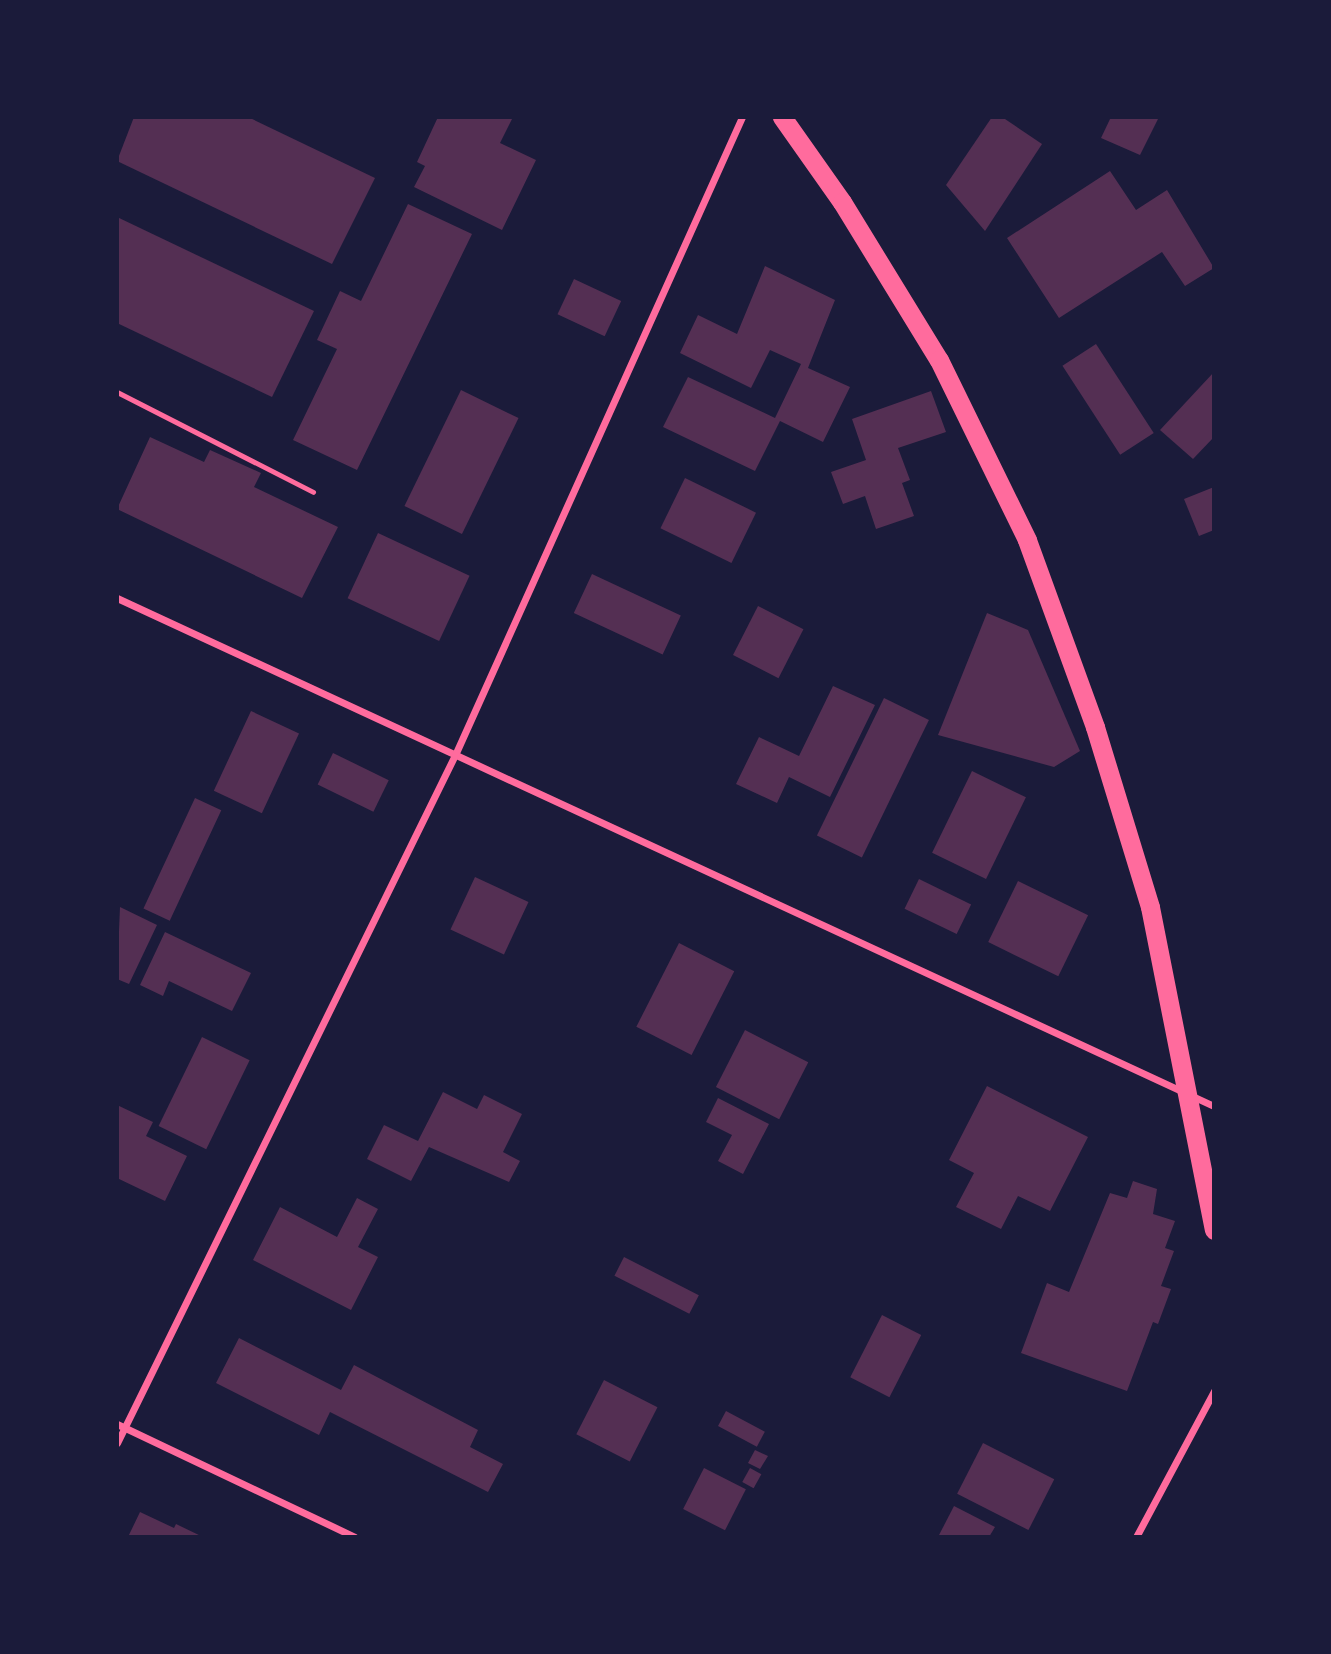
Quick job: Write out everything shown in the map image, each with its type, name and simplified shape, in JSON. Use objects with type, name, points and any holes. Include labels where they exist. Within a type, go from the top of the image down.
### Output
[{"type":"highway","points":[[782,117],[842,201],[939,360],[1027,540],[1095,727],[1150,907],[1214,1230]]},
{"type":"street","points":[[117,1443],[121,1426],[455,755],[742,117]]},
{"type":"street","points":[[117,598],[1214,1106]]},
{"type":"street","points":[[1136,1537],[1214,1391]]},
{"type":"street","points":[[121,1426],[355,1537]]},
{"type":"lane","points":[[117,392],[313,492]]},
{"type":"building","points":[[134,117],[248,117],[375,178],[332,264],[117,161]]},
{"type":"building","points":[[438,117],[513,117],[500,143],[536,160],[502,230],[414,187],[425,166],[417,162]]},
{"type":"building","points":[[992,117],[1002,117],[1042,144],[985,231],[946,185]]},
{"type":"building","points":[[1111,117],[1159,117],[1140,155],[1101,138]]},
{"type":"building","points":[[1110,171],[1136,210],[1167,190],[1214,268],[1185,286],[1162,252],[1059,318],[1007,238]]},
{"type":"building","points":[[408,204],[472,234],[357,470],[293,440],[337,349],[317,340],[340,291],[361,301]]},
{"type":"building","points":[[117,217],[314,311],[272,397],[117,323]]},
{"type":"building","points":[[765,266],[835,300],[808,368],[850,387],[823,442],[780,421],[755,471],[663,427],[688,377],[775,418],[801,364],[770,350],[751,388],[680,353],[698,315],[737,334]]},
{"type":"building","points":[[574,279],[621,301],[605,336],[558,314]]},
{"type":"building","points":[[1096,344],[1154,433],[1120,455],[1062,366]]},
{"type":"building","points":[[1214,372],[1214,437],[1193,459],[1160,430]]},
{"type":"building","points":[[461,390],[519,418],[462,534],[404,506]]},
{"type":"building","points":[[931,391],[946,432],[898,448],[910,480],[902,483],[914,516],[876,529],[865,496],[843,504],[831,472],[866,460],[852,419]]},
{"type":"building","points":[[150,437],[204,462],[210,450],[261,473],[254,487],[338,527],[302,598],[117,509]]},
{"type":"building","points":[[685,478],[756,513],[731,563],[660,528]]},
{"type":"building","points":[[1214,487],[1214,530],[1199,536],[1184,499]]},
{"type":"building","points":[[378,533],[470,576],[439,641],[348,598]]},
{"type":"building","points":[[592,574],[681,615],[663,654],[574,613]]},
{"type":"building","points":[[758,606],[803,629],[778,678],[733,655]]},
{"type":"building","points":[[987,613],[1028,630],[1080,751],[1054,767],[938,735]]},
{"type":"building","points":[[833,686],[875,705],[830,797],[789,777],[777,803],[736,784],[759,737],[799,756]]},
{"type":"building","points":[[884,698],[929,720],[862,857],[817,836]]},
{"type":"building","points":[[251,711],[299,733],[262,813],[214,791]]},
{"type":"building","points":[[333,753],[389,780],[373,812],[318,784]]},
{"type":"building","points":[[972,771],[1026,797],[986,879],[932,853]]},
{"type":"building","points":[[195,798],[221,810],[170,921],[143,909]]},
{"type":"building","points":[[475,877],[528,902],[504,955],[450,930]]},
{"type":"building","points":[[919,879],[971,904],[957,934],[905,909]]},
{"type":"building","points":[[1018,881],[1088,915],[1058,976],[988,942]]},
{"type":"building","points":[[120,907],[157,925],[129,984],[117,979]]},
{"type":"building","points":[[165,932],[251,973],[232,1011],[169,981],[163,996],[140,985]]},
{"type":"building","points":[[679,943],[734,971],[692,1055],[636,1027]]},
{"type":"building","points":[[745,1030],[808,1062],[779,1119],[716,1087]]},
{"type":"building","points":[[202,1037],[250,1060],[206,1149],[159,1126]]},
{"type":"building","points":[[987,1086],[1088,1137],[1050,1211],[1018,1196],[1001,1229],[956,1207],[974,1173],[949,1160]]},
{"type":"building","points":[[443,1092],[477,1109],[484,1095],[522,1114],[503,1152],[520,1161],[509,1182],[429,1147],[411,1181],[367,1159],[384,1125],[418,1141]]},
{"type":"building","points":[[718,1098],[769,1124],[743,1174],[718,1161],[732,1135],[706,1122]]},
{"type":"building","points":[[117,1105],[153,1122],[146,1136],[187,1156],[165,1201],[117,1178]]},
{"type":"building","points":[[1133,1181],[1157,1189],[1153,1214],[1175,1221],[1165,1248],[1174,1251],[1161,1286],[1171,1289],[1158,1324],[1153,1322],[1127,1391],[1021,1353],[1047,1283],[1069,1292],[1110,1193],[1127,1198]]},
{"type":"building","points":[[357,1198],[378,1209],[358,1247],[378,1257],[351,1310],[253,1260],[280,1207],[337,1237]]},
{"type":"building","points":[[624,1257],[699,1295],[689,1314],[614,1276]]},
{"type":"building","points":[[882,1315],[921,1335],[889,1397],[850,1377]]},
{"type":"building","points":[[239,1338],[341,1390],[354,1365],[478,1430],[470,1447],[503,1464],[488,1492],[330,1412],[319,1435],[216,1383]]},
{"type":"building","points":[[604,1380],[657,1407],[630,1462],[576,1434]]},
{"type":"building","points":[[726,1411],[765,1432],[757,1447],[718,1426]]},
{"type":"building","points":[[983,1443],[1054,1479],[1028,1530],[957,1494]]},
{"type":"building","points":[[755,1450],[768,1456],[760,1469],[748,1463]]},
{"type":"building","points":[[704,1468],[746,1489],[725,1530],[683,1509]]},
{"type":"building","points":[[750,1468],[761,1474],[754,1488],[742,1482]]},
{"type":"building","points":[[954,1506],[995,1527],[989,1537],[938,1537]]},
{"type":"building","points":[[140,1512],[174,1528],[176,1524],[203,1537],[128,1537]]}]
